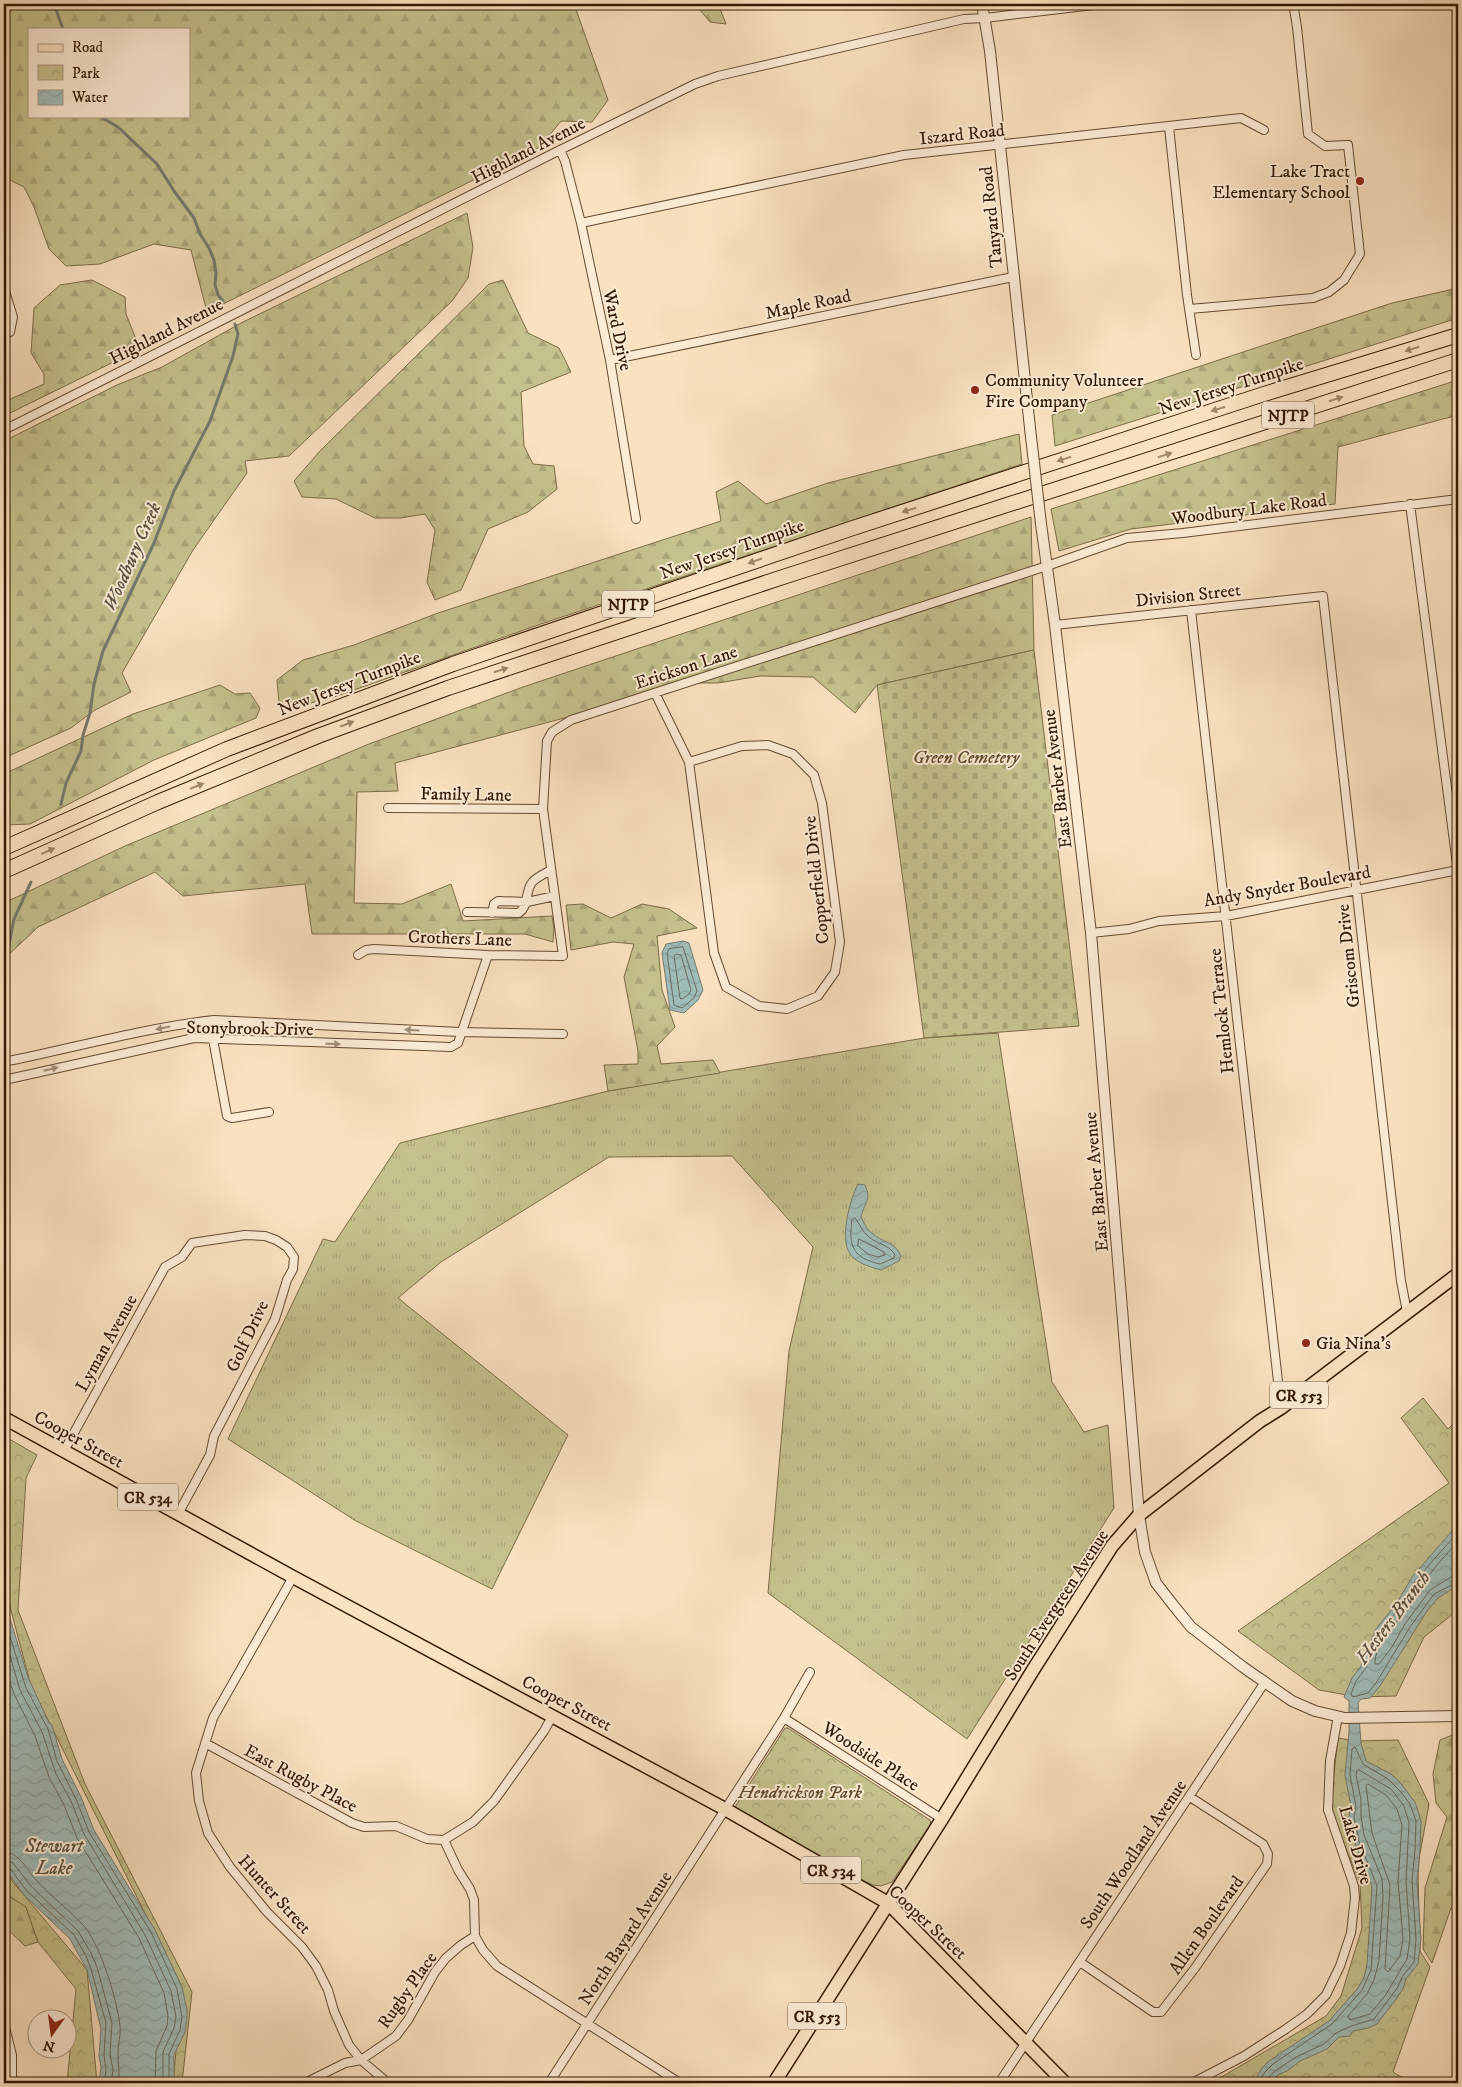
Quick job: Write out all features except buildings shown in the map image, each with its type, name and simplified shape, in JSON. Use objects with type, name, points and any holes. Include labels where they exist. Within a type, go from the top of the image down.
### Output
[{"type":"highway","name":"New Jersey Turnpike","points":[[4,848],[227,749],[453,664],[850,529],[1264,394],[1458,335]]},
{"type":"highway","name":"NJTP","points":[[4,871],[158,802],[318,736],[448,688],[783,576],[1458,360]]},
{"type":"main road","name":"South Evergreen Avenue","points":[[888,1903],[1112,1546],[1139,1515],[1260,1421],[1281,1408],[1458,1274]]},
{"type":"main road","name":"Cooper Street","points":[[4,1418],[293,1577],[726,1809],[888,1903],[1066,2083]]},
{"type":"main road","name":"CR 553","points":[[774,2083],[888,1903]]},
{"type":"street","name":"Tanyard Road","points":[[982,4],[1000,144],[1030,428]]},
{"type":"street","name":"Highland Avenue","points":[[4,430],[695,84],[718,76],[964,19],[1102,4]]},
{"type":"street","points":[[1190,309],[1313,298],[1329,292],[1344,280],[1360,254],[1348,145],[1325,146],[1308,134],[1297,27],[1292,4]]},
{"type":"street","name":"Iszard Road","points":[[581,223],[904,155],[1241,118],[1264,130]]},
{"type":"street","points":[[1169,127],[1187,295],[1196,354]]},
{"type":"street","name":"Ward Drive","points":[[560,150],[581,223],[610,360],[636,519]]},
{"type":"street","name":"Maple Road","points":[[610,360],[1013,277]]},
{"type":"street","points":[[4,288],[13,317],[10,332],[4,335]]},
{"type":"street","name":"East Barber Avenue","points":[[1030,428],[1092,933],[1139,1515],[1145,1552],[1156,1583],[1191,1627],[1292,1701],[1315,1711],[1342,1717],[1458,1716]]},
{"type":"street","name":"Woodbury Lake Road","points":[[1047,566],[1126,538],[1183,533],[1458,499]]},
{"type":"street","points":[[1410,504],[1458,871]]},
{"type":"street","name":"Erickson Lane","points":[[563,956],[543,809],[547,742],[552,732],[571,720],[1047,566]]},
{"type":"street","name":"Division Street","points":[[1055,625],[1324,596]]},
{"type":"street","name":"Griscom Drive","points":[[1324,596],[1394,1223],[1407,1312]]},
{"type":"street","name":"Hemlock Terrace","points":[[1192,610],[1281,1408]]},
{"type":"street","name":"Copperfield Drive","points":[[655,693],[689,762],[714,953],[726,987],[759,1006],[787,1010],[818,996],[835,972],[840,942],[822,803],[814,775],[794,754],[768,744],[742,746],[689,762]]},
{"type":"street","name":"Family Lane","points":[[388,808],[543,809]]},
{"type":"street","points":[[467,912],[519,914],[524,909],[531,884],[538,877],[551,870]]},
{"type":"street","name":"Andy Snyder Boulevard","points":[[1092,933],[1129,929],[1159,921],[1226,916],[1458,871]]},
{"type":"street","points":[[492,913],[494,904],[498,901],[526,902],[555,896]]},
{"type":"street","name":"Crothers Lane","points":[[358,955],[366,950],[374,949],[488,955],[563,956]]},
{"type":"street","points":[[460,1032],[488,955]]},
{"type":"street","name":"Stonybrook Drive","points":[[4,1062],[103,1039],[214,1020],[460,1032],[563,1034]]},
{"type":"street","name":"Stonybrook Drive","points":[[4,1080],[194,1038],[451,1047],[458,1043],[460,1032]]},
{"type":"street","points":[[213,1039],[227,1116],[232,1118],[270,1112]]},
{"type":"street","name":"Golf Drive","points":[[178,1514],[210,1455],[214,1436],[276,1319],[287,1280],[293,1269],[294,1257],[287,1247],[276,1240],[253,1234],[192,1243],[182,1257]]},
{"type":"street","name":"Lyman Avenue","points":[[64,1451],[165,1267],[182,1257]]},
{"type":"street","name":"Hunter Street","points":[[293,1577],[213,1718],[196,1773],[198,1801],[208,1833],[230,1867],[267,1912],[302,1947],[316,1966],[328,1990],[343,2035],[361,2060],[388,2083]]},
{"type":"street","name":"North Bayard Avenue","points":[[549,2083],[784,1718],[810,1672]]},
{"type":"street","name":"South Woodland Avenue","points":[[999,2083],[1190,1798],[1265,1682]]},
{"type":"street","points":[[553,1715],[494,1801],[473,1822],[444,1840],[474,1900],[475,1936],[483,1950],[497,1966],[680,2083]]},
{"type":"street","name":"Lake Drive","points":[[1192,2083],[1244,2056],[1307,2014],[1326,1996],[1347,1949],[1352,1933],[1354,1892],[1328,1810],[1330,1760],[1342,1717]]},
{"type":"street","name":"Woodside Place","points":[[784,1718],[942,1819]]},
{"type":"street","name":"East Rugby Place","points":[[205,1744],[352,1823],[364,1827],[396,1826],[426,1839],[444,1840]]},
{"type":"street","name":"Allen Boulevard","points":[[1080,1962],[1153,2012],[1161,2012],[1195,1968],[1267,1864],[1268,1854],[1263,1844],[1190,1798]]},
{"type":"street","name":"Rugby Place","points":[[305,2083],[345,2063],[361,2060],[396,2036],[408,2020],[434,1972],[456,1950],[475,1936]]},
{"type":"street","points":[[4,2023],[12,2055],[12,2083]]},
{"type":"green space","points":[[4,4],[574,4],[608,100],[592,122],[561,121],[540,147],[207,312],[191,250],[154,244],[100,264],[66,266],[49,249],[34,207],[24,187],[4,177]]},
{"type":"green space","points":[[695,4],[718,4],[726,24],[710,22]]},
{"type":"green space","points":[[467,213],[473,247],[468,278],[452,301],[289,456],[245,461],[247,473],[193,550],[122,673],[131,692],[95,710],[71,728],[4,758],[4,441],[117,385],[162,367],[243,322]]},
{"type":"green space","points":[[92,280],[125,297],[126,314],[140,349],[4,416],[4,402],[44,384],[44,374],[31,353],[34,308],[60,285]]},
{"type":"green space","points":[[503,280],[528,333],[559,348],[571,372],[521,392],[524,446],[533,464],[554,466],[557,489],[528,512],[488,529],[461,590],[435,600],[427,582],[435,530],[425,514],[400,518],[375,518],[336,499],[302,497],[294,481],[320,451],[489,284]]},
{"type":"green space","points":[[1458,288],[1458,318],[1055,446],[1052,415],[1392,303]]},
{"type":"green space","points":[[1458,380],[1458,415],[1338,447],[1335,504],[1131,529],[1059,551],[1051,509]]},
{"type":"green space","points":[[1019,434],[1022,464],[541,624],[337,696],[288,709],[279,703],[277,680],[303,660],[354,645],[438,613],[721,521],[716,492],[738,481],[766,504],[828,483]]},
{"type":"green space","points":[[1031,517],[1034,650],[877,685],[855,713],[813,677],[760,676],[718,683],[683,683],[602,708],[395,763],[398,791],[357,792],[354,903],[402,904],[451,884],[463,921],[552,916],[553,942],[525,934],[312,934],[305,884],[183,896],[155,872],[38,927],[4,959],[4,903],[125,846],[369,744],[523,687]]},
{"type":"green space","name":"Green Cemetery","points":[[1034,650],[1079,1026],[924,1038],[877,685]]},
{"type":"green space","points":[[220,685],[235,694],[250,693],[260,708],[256,718],[154,760],[30,824],[4,825],[4,774],[133,714]]},
{"type":"green space","points":[[583,904],[611,918],[642,904],[669,909],[697,928],[657,936],[662,990],[675,1027],[657,1046],[661,1064],[713,1060],[720,1073],[608,1091],[604,1065],[638,1064],[638,1051],[624,977],[634,944],[613,942],[571,950],[566,905]]},
{"type":"green space","points":[[998,1033],[1052,1382],[1084,1432],[1108,1425],[1114,1508],[967,1739],[768,1593],[789,1351],[813,1247],[732,1156],[609,1157],[441,1262],[398,1298],[568,1435],[492,1589],[356,1521],[228,1439],[323,1239],[335,1242],[400,1143],[608,1091],[924,1038]]},
{"type":"green space","points":[[1423,1398],[1448,1429],[1458,1419],[1458,1610],[1424,1637],[1396,1696],[1358,1697],[1319,1690],[1238,1631],[1449,1483],[1401,1418]]},
{"type":"green space","points":[[4,1436],[37,1455],[26,1478],[18,1610],[85,1784],[192,1992],[182,2083],[173,2083],[182,1987],[31,1686],[4,1584]]},
{"type":"green space","name":"Hendrickson Park","points":[[785,1728],[788,1728],[930,1820],[931,1824],[892,1882],[881,1886],[872,1885],[734,1810]]},
{"type":"green space","points":[[1458,1734],[1458,1906],[1451,1908],[1432,1963],[1423,1949],[1425,1888],[1447,1817],[1436,1803],[1433,1774],[1440,1740]]},
{"type":"green space","points":[[1338,1738],[1357,1741],[1398,1740],[1429,1804],[1418,1875],[1420,1951],[1430,1967],[1393,2072],[1411,2083],[1211,2083],[1326,2016],[1341,1996],[1362,1928],[1360,1883],[1330,1809]]},
{"type":"green space","points":[[4,1860],[12,1881],[87,1970],[97,2083],[67,2083],[69,2060],[78,2060],[78,2010],[74,2010],[76,1989],[38,1942],[26,1907],[4,1893]]},
{"type":"green space","points":[[4,1893],[26,1907],[38,1942],[25,1946],[4,1926]]},
{"type":"water","points":[[683,941],[689,943],[703,990],[698,1000],[684,1013],[670,1010],[662,953],[666,944]]},
{"type":"water","points":[[858,1184],[865,1185],[868,1194],[861,1217],[866,1226],[877,1237],[895,1247],[901,1256],[899,1261],[881,1270],[853,1258],[846,1243],[847,1217]]},
{"type":"water","name":"Hesters Branch","points":[[1458,1524],[1458,1585],[1438,1598],[1427,1611],[1380,1686],[1370,1698],[1361,1699],[1358,1703],[1361,1743],[1366,1761],[1391,1774],[1399,1781],[1415,1802],[1421,1821],[1417,1882],[1421,1939],[1418,1964],[1406,1979],[1403,1989],[1377,2024],[1353,2031],[1350,2036],[1339,2037],[1327,2049],[1300,2061],[1287,2071],[1279,2074],[1271,2083],[1253,2083],[1262,2068],[1269,2061],[1329,2021],[1358,1988],[1364,1977],[1367,1965],[1372,1887],[1355,1843],[1349,1817],[1351,1806],[1345,1775],[1349,1732],[1349,1701],[1344,1697],[1352,1678],[1361,1666],[1376,1629],[1397,1603],[1412,1577]]},
{"type":"water","name":"Stewart Lake","points":[[4,1599],[28,1677],[49,1723],[52,1725],[62,1759],[81,1797],[94,1830],[155,1930],[182,1987],[187,2018],[185,2032],[174,2055],[174,2083],[99,2083],[101,2029],[87,1970],[70,1939],[23,1894],[4,1867]]},
{"type":"waterway","name":"Woodbury Creek","points":[[54,4],[63,28]]},
{"type":"waterway","name":"Woodbury Creek","points":[[102,118],[118,127],[157,164],[194,218],[214,260],[215,285],[218,295],[223,301]]},
{"type":"waterway","name":"Woodbury Creek","points":[[61,804],[66,783],[81,751],[83,735],[90,713],[94,684],[103,651],[154,543],[174,491],[210,421],[233,356],[238,334],[235,324]]},
{"type":"waterway","name":"Woodbury Creek","points":[[4,972],[14,919],[31,882]]},
{"type":"place","name":"Lake Tract Elementary School","points":[[1360,181]]},
{"type":"place","name":"Community Volunteer Fire Company","points":[[975,390]]},
{"type":"place","name":"Gia Nina's","points":[[1306,1343]]}]
